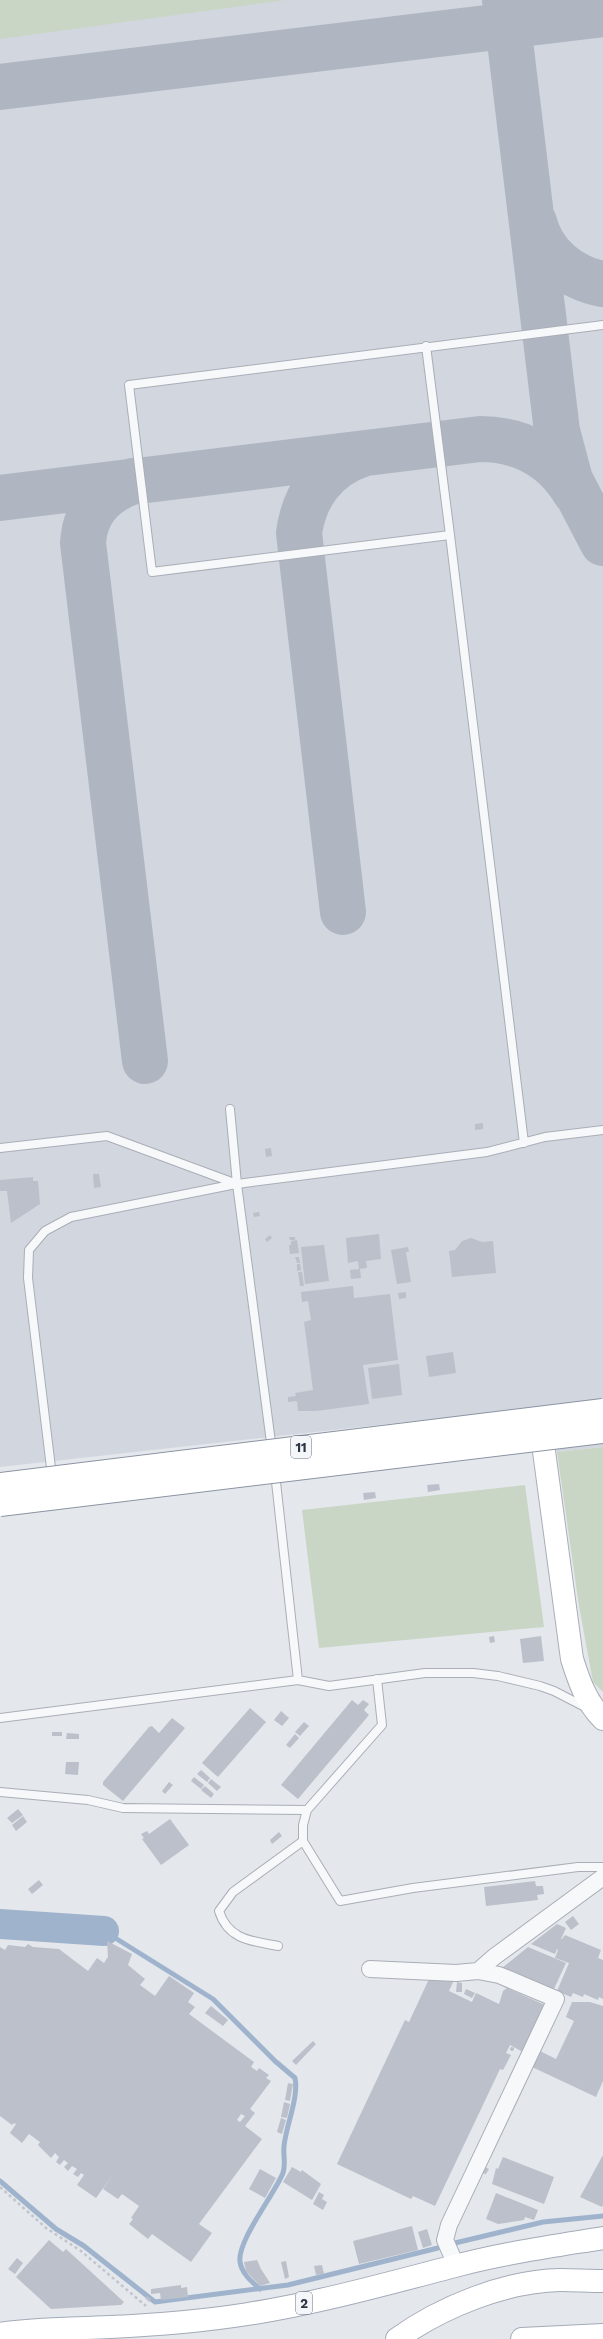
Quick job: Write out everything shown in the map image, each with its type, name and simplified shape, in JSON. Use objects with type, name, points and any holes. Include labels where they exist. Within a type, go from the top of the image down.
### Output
[{"type":"main road","name":"11","points":[[0,1484],[603,1410]]},
{"type":"main road","points":[[0,1496],[545,1428],[572,1659],[580,1684],[600,1716]]},
{"type":"main road","name":"11","points":[[0,1505],[603,1432]]},
{"type":"main road","name":"2","points":[[0,2334],[23,2330],[112,2327],[193,2321],[247,2314],[356,2292],[456,2265],[526,2250],[603,2238]]},
{"type":"main road","name":"2","points":[[126,2339],[192,2333],[299,2316],[460,2276],[603,2249]]},
{"type":"main road","points":[[406,2333],[478,2297],[516,2286],[559,2280],[603,2281]]},
{"type":"main road","points":[[522,2339],[603,2335]]},
{"type":"main road","points":[[0,2338],[12,2339]]},
{"type":"street","points":[[478,1971],[494,1957],[603,1877]]},
{"type":"street","points":[[370,1969],[456,1973],[478,1971],[499,1975],[556,1999],[449,2225],[445,2240],[456,2265]]},
{"type":"lane","points":[[450,535],[152,572],[129,384],[603,325]]},
{"type":"lane","points":[[426,346],[524,1143]]},
{"type":"lane","points":[[230,1109],[237,1184],[273,1461],[298,1680]]},
{"type":"lane","points":[[54,1489],[28,1278],[29,1250],[45,1231],[71,1217],[237,1184],[486,1152],[545,1137],[603,1130]]},
{"type":"lane","points":[[0,1148],[107,1136],[237,1184]]},
{"type":"lane","points":[[0,1718],[298,1680],[329,1686],[425,1673],[458,1673],[498,1676],[554,1691],[600,1716]]},
{"type":"lane","points":[[377,1679],[382,1725],[307,1810],[303,1825],[303,1841],[340,1901],[413,1888],[554,1870],[603,1867]]},
{"type":"lane","points":[[0,1792],[88,1800],[123,1808],[307,1810]]},
{"type":"lane","points":[[278,1946],[241,1939],[223,1924],[219,1911],[233,1892],[303,1841]]},
{"type":"path","points":[[0,2187],[46,2228],[86,2255],[150,2310]]},
{"type":"shaded area","points":[[0,0],[603,0],[603,1447],[557,1452],[550,1406],[0,1467]]},
{"type":"green space","points":[[0,0],[285,0],[0,39]]},
{"type":"green space","points":[[603,1447],[603,1692],[593,1682],[579,1606],[557,1452]]},
{"type":"green space","points":[[525,1485],[544,1627],[319,1648],[302,1510]]},
{"type":"building","points":[[483,1123],[483,1129],[475,1130],[475,1124]]},
{"type":"building","points":[[271,1148],[272,1156],[266,1157],[265,1149]]},
{"type":"building","points":[[93,1174],[99,1174],[101,1187],[94,1188]]},
{"type":"building","points":[[33,1177],[33,1181],[38,1181],[40,1204],[11,1223],[7,1191],[0,1191],[0,1180]]},
{"type":"building","points":[[259,1212],[260,1216],[254,1217],[253,1213]]},
{"type":"building","points":[[379,1234],[381,1259],[366,1261],[367,1268],[359,1269],[358,1261],[348,1263],[346,1238]]},
{"type":"building","points":[[270,1235],[272,1238],[267,1242],[265,1239]]},
{"type":"building","points":[[289,1237],[295,1237],[295,1240],[290,1240]]},
{"type":"building","points":[[471,1238],[482,1242],[493,1241],[496,1273],[452,1277],[449,1251],[455,1250],[462,1241]]},
{"type":"building","points":[[297,1240],[299,1253],[290,1254],[289,1245],[291,1245],[291,1241]]},
{"type":"building","points":[[324,1245],[329,1281],[305,1284],[301,1247]]},
{"type":"building","points":[[408,1247],[409,1252],[406,1252],[411,1282],[397,1284],[391,1250]]},
{"type":"building","points":[[295,1257],[299,1257],[300,1263],[297,1263]]},
{"type":"building","points":[[297,1264],[300,1264],[301,1270],[297,1271]]},
{"type":"building","points":[[360,1269],[361,1278],[351,1279],[350,1270]]},
{"type":"building","points":[[298,1272],[302,1272],[304,1286],[300,1286]]},
{"type":"building","points":[[353,1286],[354,1298],[390,1294],[398,1360],[363,1365],[369,1404],[316,1411],[298,1411],[297,1401],[288,1402],[288,1397],[296,1396],[295,1393],[313,1390],[304,1322],[311,1320],[308,1301],[302,1302],[301,1292]]},
{"type":"building","points":[[406,1292],[406,1298],[399,1299],[398,1293]]},
{"type":"building","points":[[453,1352],[456,1373],[429,1377],[426,1356]]},
{"type":"building","points":[[399,1364],[402,1395],[372,1399],[368,1368]]},
{"type":"building","points":[[439,1484],[440,1490],[428,1492],[427,1485]]},
{"type":"building","points":[[375,1492],[376,1498],[364,1500],[363,1493]]},
{"type":"building","points":[[494,1636],[495,1642],[490,1643],[489,1637]]},
{"type":"building","points":[[541,1636],[544,1661],[523,1663],[520,1639]]},
{"type":"building","points":[[352,1700],[358,1705],[363,1700],[369,1704],[364,1710],[369,1715],[298,1799],[281,1785]]},
{"type":"building","points":[[250,1708],[266,1722],[218,1777],[202,1763]]},
{"type":"building","points":[[281,1711],[289,1718],[282,1726],[274,1720]]},
{"type":"building","points":[[172,1718],[185,1728],[123,1801],[103,1785],[103,1782],[149,1727],[152,1726],[159,1733]]},
{"type":"building","points":[[304,1722],[309,1726],[300,1736],[295,1732]]},
{"type":"building","points":[[52,1732],[62,1732],[62,1736],[52,1736]]},
{"type":"building","points":[[67,1733],[79,1734],[79,1739],[66,1739]]},
{"type":"building","points":[[295,1734],[299,1738],[290,1748],[286,1745]]},
{"type":"building","points":[[66,1762],[79,1762],[78,1775],[65,1774]]},
{"type":"building","points":[[201,1770],[210,1778],[207,1782],[197,1774]]},
{"type":"building","points":[[194,1777],[204,1785],[201,1789],[191,1781]]},
{"type":"building","points":[[211,1779],[221,1787],[217,1791],[208,1783]]},
{"type":"building","points":[[169,1782],[173,1785],[165,1794],[162,1791]]},
{"type":"building","points":[[205,1786],[214,1794],[211,1798],[201,1790]]},
{"type":"building","points":[[18,1809],[23,1815],[12,1823],[7,1818]]},
{"type":"building","points":[[23,1816],[27,1822],[16,1831],[12,1825]]},
{"type":"building","points":[[170,1819],[189,1845],[161,1865],[142,1839],[144,1838],[141,1834],[147,1831],[149,1834]]},
{"type":"building","points":[[279,1832],[282,1836],[272,1844],[270,1840]]},
{"type":"building","points":[[39,1880],[43,1885],[32,1894],[28,1889]]},
{"type":"building","points":[[535,1881],[536,1886],[543,1886],[544,1894],[537,1895],[538,1900],[486,1906],[484,1887]]},
{"type":"building","points":[[573,1916],[579,1924],[571,1930],[565,1922]]},
{"type":"building","points":[[557,1924],[566,1928],[561,1939],[565,1935],[601,1950],[598,1958],[603,1960],[603,1999],[599,1997],[598,2000],[584,1994],[583,1997],[573,1993],[571,1997],[557,1991],[569,1963],[555,1958],[557,1949],[555,1954],[531,1944]]},
{"type":"building","points":[[107,1941],[132,1954],[128,1965],[145,1979],[140,1985],[155,1996],[169,1976],[194,1993],[188,2002],[195,2007],[189,2014],[254,2062],[251,2067],[257,2071],[259,2068],[269,2075],[266,2078],[271,2081],[250,2109],[255,2113],[245,2126],[262,2139],[199,2224],[212,2233],[191,2262],[152,2234],[148,2239],[129,2224],[139,2206],[122,2194],[118,2199],[103,2189],[114,2173],[96,2198],[77,2185],[84,2175],[81,2173],[78,2177],[73,2174],[77,2169],[72,2166],[68,2171],[64,2167],[68,2163],[64,2160],[60,2165],[56,2162],[59,2157],[55,2153],[51,2158],[38,2145],[40,2142],[29,2134],[22,2143],[10,2133],[16,2124],[14,2123],[12,2125],[0,2116],[0,1947],[5,1950],[8,1945],[25,1947],[28,1944],[33,1947],[59,1949],[88,1971],[97,1958],[104,1963],[108,1957]],"holes":[[[241,2114],[245,2116],[240,2122],[237,2120]]]},
{"type":"building","points":[[528,1947],[566,1963],[554,1989],[502,1968]]},
{"type":"building","points":[[429,1979],[454,1980],[449,1991],[472,2002],[476,1993],[499,2004],[503,1991],[507,1988],[545,2005],[523,2052],[510,2045],[506,2053],[511,2055],[503,2070],[500,2069],[435,2206],[413,2196],[411,2199],[337,2164],[405,2020],[409,2022]]},
{"type":"building","points":[[457,1982],[462,1983],[462,1992],[456,1992]]},
{"type":"building","points":[[466,1989],[475,1993],[472,1998],[464,1994]]},
{"type":"building","points":[[572,2002],[590,2002],[603,2006],[603,2081],[596,2097],[532,2067],[540,2051],[556,2059],[574,2021],[566,2017]]},
{"type":"building","points":[[211,2006],[228,2020],[223,2026],[205,2013]]},
{"type":"building","points":[[313,2041],[316,2044],[296,2065],[292,2061]]},
{"type":"building","points":[[510,2047],[514,2047],[514,2051],[510,2051]]},
{"type":"building","points":[[288,2083],[293,2084],[290,2101],[285,2100]]},
{"type":"building","points":[[284,2102],[290,2104],[287,2118],[281,2117]]},
{"type":"building","points":[[281,2118],[286,2120],[282,2134],[277,2132]]},
{"type":"building","points":[[603,2155],[603,2205],[602,2207],[580,2197]]},
{"type":"building","points":[[503,2157],[554,2177],[544,2204],[492,2184],[496,2168],[498,2169]]},
{"type":"building","points":[[292,2167],[301,2172],[302,2170],[321,2184],[312,2200],[283,2182]]},
{"type":"building","points":[[485,2167],[489,2169],[486,2174],[482,2173]]},
{"type":"building","points":[[260,2169],[276,2178],[265,2198],[249,2189]]},
{"type":"building","points":[[319,2192],[324,2195],[322,2199],[327,2202],[323,2210],[313,2204]]},
{"type":"building","points":[[496,2193],[538,2210],[534,2220],[525,2217],[524,2220],[498,2224],[486,2219]]},
{"type":"building","points":[[412,2226],[418,2250],[359,2264],[353,2241]]},
{"type":"building","points":[[427,2229],[432,2245],[423,2248],[418,2232]]},
{"type":"building","points":[[49,2240],[63,2252],[66,2249],[124,2302],[121,2305],[51,2309],[16,2277]]},
{"type":"building","points":[[17,2258],[23,2263],[15,2274],[8,2269]]},
{"type":"building","points":[[257,2260],[270,2283],[260,2286],[246,2271],[244,2262]]},
{"type":"building","points":[[286,2261],[289,2277],[285,2279],[281,2262]]},
{"type":"building","points":[[322,2265],[324,2274],[316,2275],[314,2266]]},
{"type":"building","points":[[181,2285],[181,2288],[187,2287],[188,2297],[161,2300],[160,2293],[151,2294],[151,2289]]},
{"type":"building","points":[[147,2296],[151,2299],[149,2302],[145,2298]]},
{"type":"waterway","points":[[0,1924],[104,1931]]},
{"type":"waterway","points":[[104,1931],[213,1999],[275,2061],[295,2078],[296,2086],[294,2103],[285,2138],[283,2173],[250,2230],[244,2242],[241,2253],[240,2262],[243,2270],[260,2289]]},
{"type":"waterway","points":[[0,2181],[56,2229],[84,2246],[155,2302],[288,2285],[438,2248]]},
{"type":"waterway","points":[[455,2243],[543,2222],[603,2216]]},
{"type":"taxiway","points":[[505,0],[557,431],[570,480],[603,543]]},
{"type":"taxiway","points":[[0,87],[603,14]]},
{"type":"taxiway","points":[[534,222],[544,245],[559,263],[579,276],[603,284]]},
{"type":"taxiway","points":[[0,498],[480,439],[509,442],[535,452],[557,469],[575,492]]},
{"type":"taxiway","points":[[343,912],[299,533],[306,507],[318,484],[337,466],[362,454]]},
{"type":"taxiway","points":[[133,481],[113,491],[98,504],[88,521],[83,543],[145,1061]]}]
